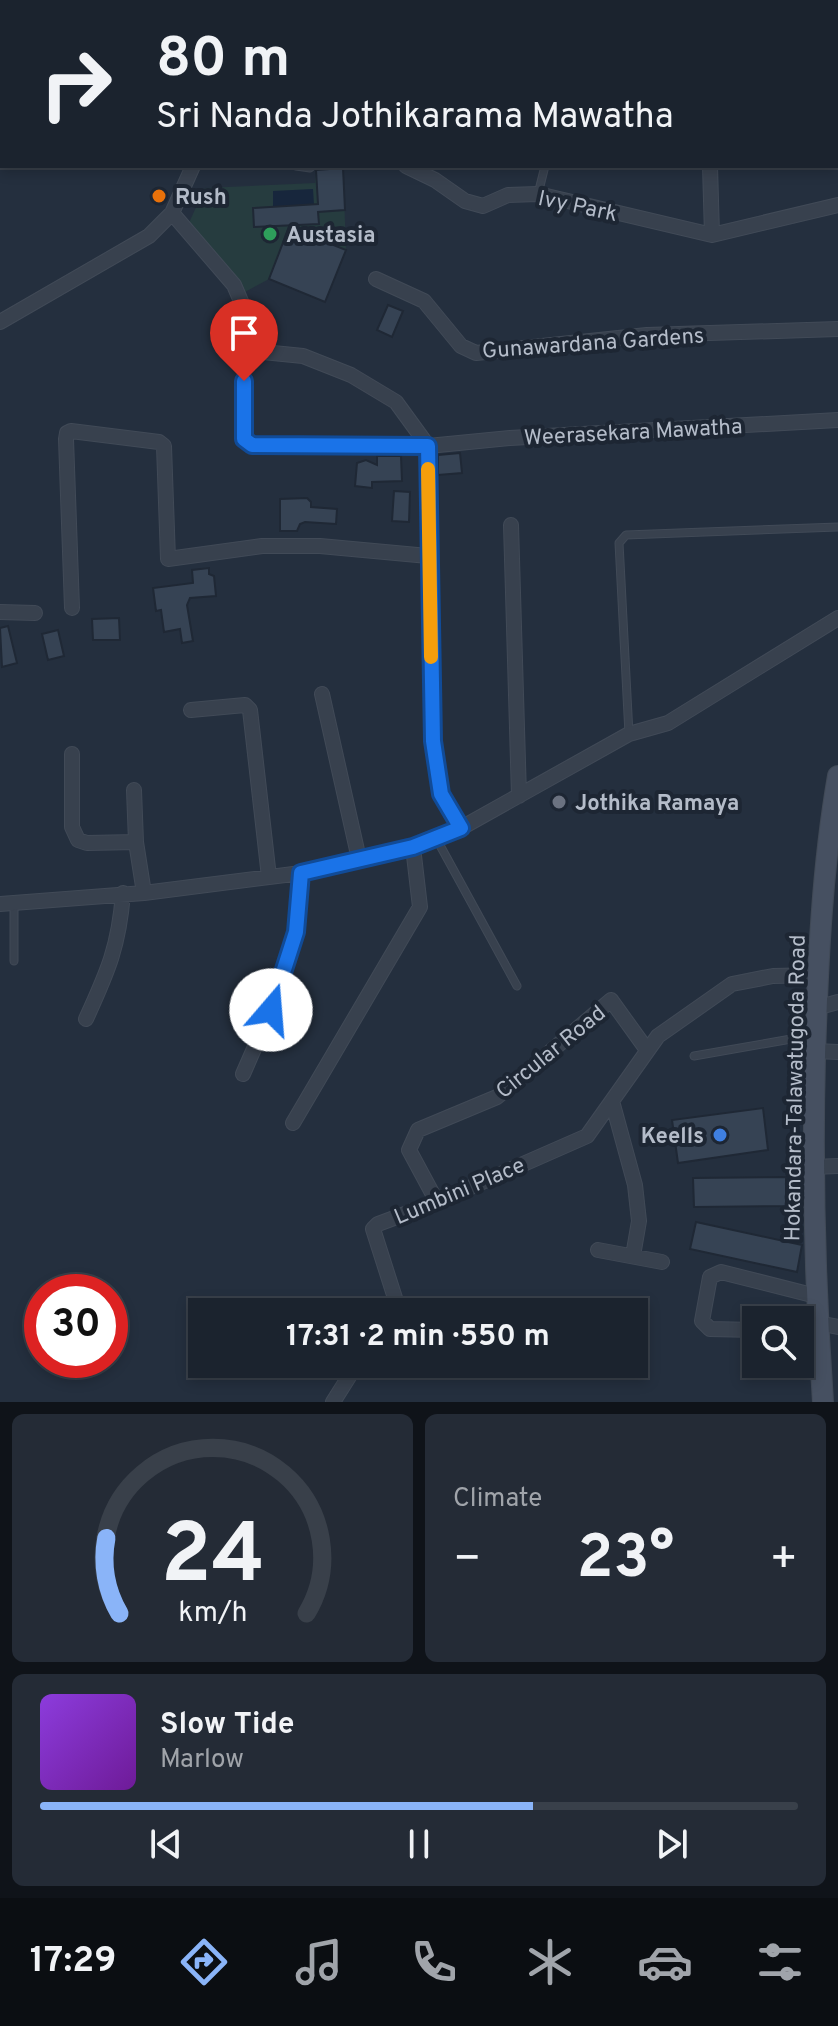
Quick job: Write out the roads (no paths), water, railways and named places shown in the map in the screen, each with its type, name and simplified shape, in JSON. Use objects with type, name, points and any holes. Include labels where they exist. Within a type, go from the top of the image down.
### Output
[{"type":"main road","name":"Hokandara-Talawatugoda Road","points":[[823,1402],[816,1296],[813,1167],[816,1008],[822,900],[838,776]]},
{"type":"street","points":[[0,322],[149,236],[172,213],[192,168]]},
{"type":"street","name":"Ivy Park","points":[[410,168],[435,180],[465,201],[483,206],[508,195],[538,194],[712,235],[838,205]]},
{"type":"street","points":[[710,168],[712,235]]},
{"type":"street","points":[[172,213],[234,285],[263,352],[303,356],[351,375],[396,402],[428,446],[433,741],[441,794],[461,828]]},
{"type":"street","name":"Gunawardana Gardens","points":[[376,279],[424,301],[461,346],[476,353],[647,335],[838,329]]},
{"type":"street","name":"Weerasekara Mawatha","points":[[244,381],[244,439],[252,445],[428,446],[510,438],[838,420]]},
{"type":"street","points":[[72,608],[66,439],[71,431],[159,442],[164,446],[168,559],[262,546],[320,546],[428,556]]},
{"type":"street","points":[[511,525],[519,796]]},
{"type":"street","points":[[0,612],[35,613]]},
{"type":"street","points":[[7,902],[144,893],[301,873],[413,847],[461,828],[629,734],[668,723],[838,618]]},
{"type":"street","points":[[322,694],[359,859]]},
{"type":"street","points":[[191,710],[245,705],[250,710],[269,877]]},
{"type":"street","points":[[72,754],[72,827],[78,840],[87,843],[136,842]]},
{"type":"street","points":[[134,790],[136,842],[144,893]]},
{"type":"street","points":[[293,1123],[420,907],[413,847]]},
{"type":"street","points":[[243,1074],[271,1010],[296,932],[301,873]]},
{"type":"street","points":[[86,1019],[113,960],[121,925],[123,893]]},
{"type":"street","name":"Lumbini Place","points":[[395,1298],[373,1229],[378,1224],[437,1202],[587,1136],[658,1036],[732,984],[773,976],[817,975]]},
{"type":"street","name":"Circular Road","points":[[437,1202],[409,1150],[418,1130],[497,1097],[611,1000],[647,1050]]},
{"type":"street","points":[[816,1008],[838,1002]]},
{"type":"street","points":[[816,1043],[838,1052]]},
{"type":"street","points":[[612,1101],[635,1185],[639,1221],[633,1256]]},
{"type":"street","points":[[813,1167],[838,1166]]},
{"type":"street","points":[[598,1250],[662,1262]]},
{"type":"street","points":[[742,1330],[710,1329],[702,1321],[710,1277],[721,1272],[816,1296]]},
{"type":"street","points":[[333,1402],[348,1378]]},
{"type":"lane","points":[[538,194],[544,168]]},
{"type":"lane","points":[[629,734],[619,543],[626,535],[838,527]]},
{"type":"lane","points":[[436,838],[517,986]]},
{"type":"lane","points":[[7,902],[14,961]]},
{"type":"lane","points":[[694,1056],[816,1043]]},
{"type":"water","points":[[313,189],[314,205],[273,207],[273,191]]},
{"type":"place","name":"Rush","points":[[159,196]]},
{"type":"place","name":"Austasia","points":[[270,234]]},
{"type":"place","name":"Jothika Ramaya","points":[[559,802]]},
{"type":"place","name":"Keells","points":[[720,1135]]}]
